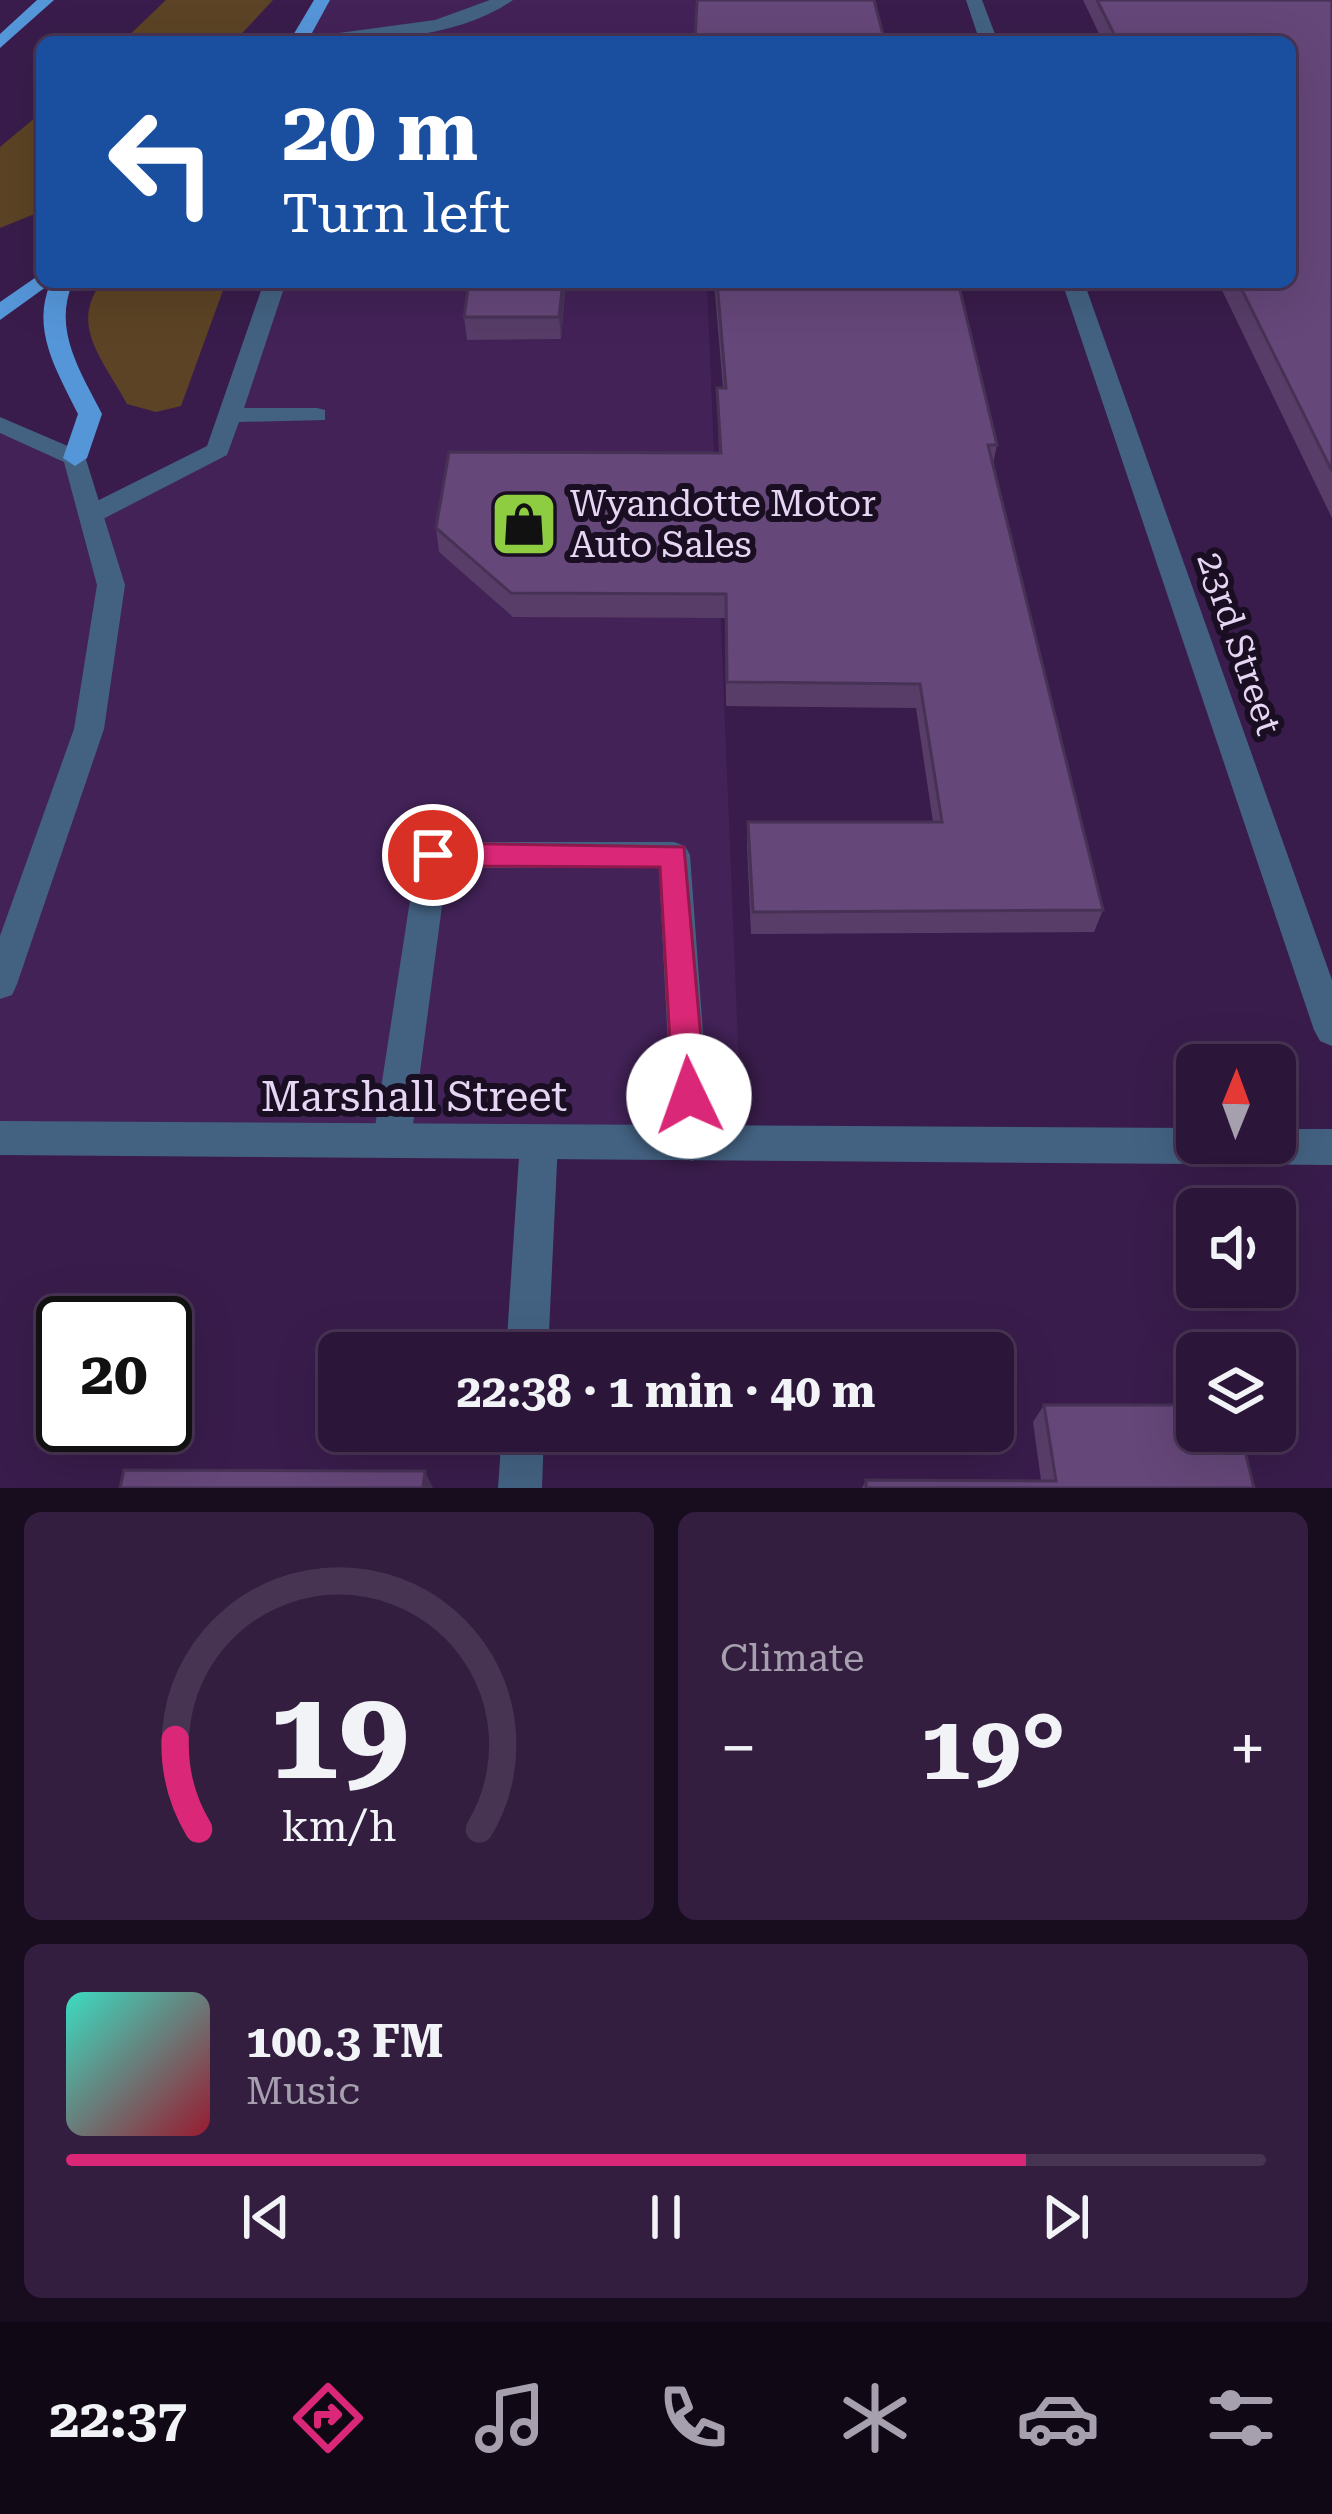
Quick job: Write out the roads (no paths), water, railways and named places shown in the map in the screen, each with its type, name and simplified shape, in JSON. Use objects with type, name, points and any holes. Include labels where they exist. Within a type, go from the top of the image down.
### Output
[{"type":"main road","points":[[0,43],[46,0]]},
{"type":"main road","points":[[301,36],[322,0]]},
{"type":"main road","points":[[0,313],[36,284]]},
{"type":"main road","points":[[60,288],[52,322],[59,350],[90,414],[76,458]]},
{"type":"street","points":[[355,36],[438,25],[505,0]]},
{"type":"street","points":[[974,0],[986,36]]},
{"type":"street","points":[[92,514],[218,450],[273,288]]},
{"type":"street","name":"23rd Street","points":[[1074,288],[1332,1030]]},
{"type":"street","points":[[230,415],[317,415]]},
{"type":"street","points":[[0,424],[76,458],[111,585],[88,729],[0,984]]},
{"type":"street","points":[[392,1140],[433,855],[674,855],[692,1143]]},
{"type":"street","name":"Marshall Street","points":[[0,1138],[1332,1147]]},
{"type":"street","points":[[528,1332],[538,1142]]},
{"type":"street","points":[[520,1488],[522,1452]]},
{"type":"place","name":"Wyandotte Motor Auto Sales","points":[[524,524]]}]
